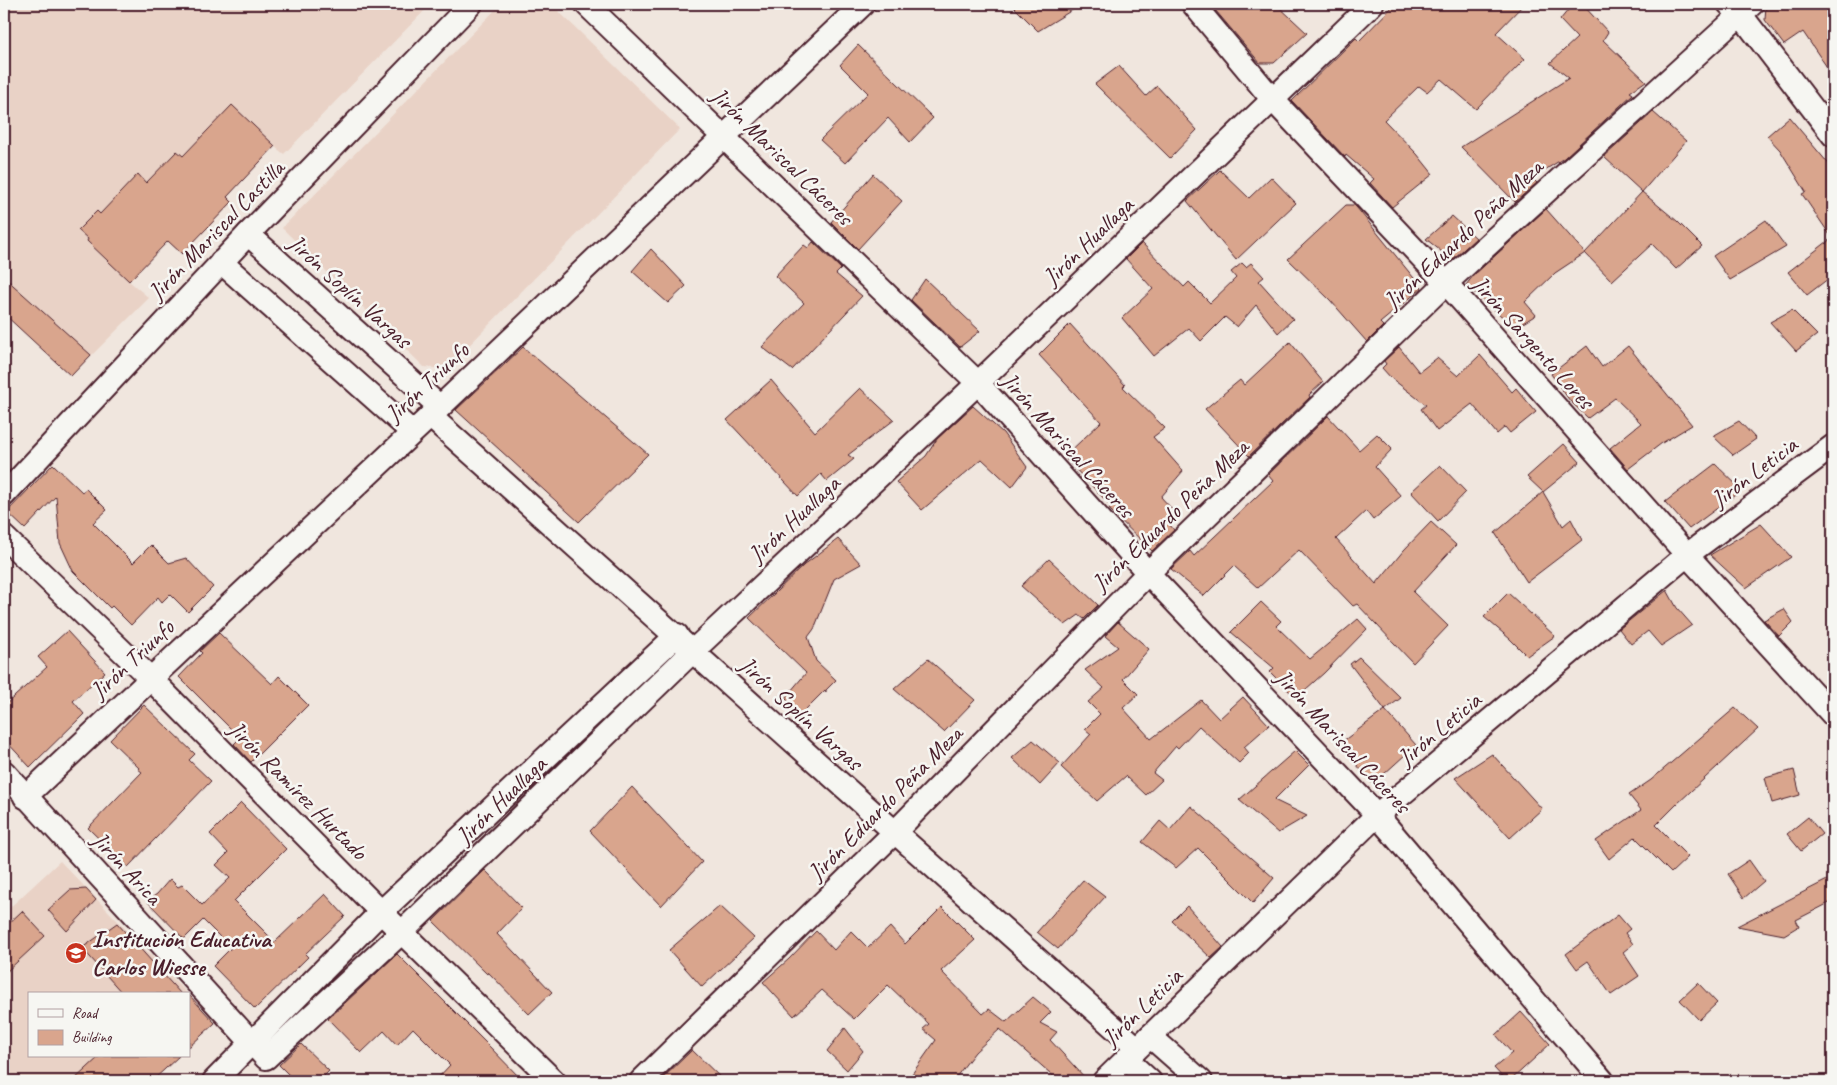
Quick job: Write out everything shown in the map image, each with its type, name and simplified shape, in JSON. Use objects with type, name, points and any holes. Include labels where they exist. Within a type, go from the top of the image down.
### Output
[{"type":"street","name":"Jirón Mariscal Castilla","points":[[4,495],[221,262],[471,4]]},
{"type":"street","name":"Jirón Mariscal Cáceres","points":[[586,4],[978,382],[1148,572],[1377,815],[1604,1081]]},
{"type":"street","name":"Jirón Triunfo","points":[[25,797],[863,4]]},
{"type":"street","name":"Jirón Sargento Lores","points":[[1193,4],[1273,100],[1446,283],[1687,555],[1833,715]]},
{"type":"street","name":"Jirón Huallaga","points":[[252,1042],[266,1058],[402,932],[693,651],[978,382],[1372,4]]},
{"type":"street","points":[[1741,8],[1833,135]]},
{"type":"street","name":"Jirón Eduardo Peña Meza","points":[[641,1081],[894,833],[1148,572],[1446,283],[1741,8]]},
{"type":"street","name":"Jirón Soplín Vargas","points":[[248,234],[693,651],[894,833],[1138,1048],[1201,1081]]},
{"type":"street","points":[[221,262],[412,432]]},
{"type":"street","name":"Jirón Leticia","points":[[1104,1081],[1377,815],[1687,555],[1833,446]]},
{"type":"street","name":"Jirón Ramírez Hurtado","points":[[4,536],[150,678],[381,912],[554,1081]]},
{"type":"street","name":"Jirón Huallaga","points":[[214,1081],[381,912],[677,635]]},
{"type":"street","name":"Jirón Arica","points":[[4,772],[252,1042]]},
{"type":"street","name":"Jirón Soplín Vargas","points":[[1138,1048],[1150,1081]]},
{"type":"shaded area","points":[[4,4],[431,4],[284,154],[275,147],[228,196],[233,202],[182,254],[167,241],[129,281],[149,298],[71,376],[4,314]]},
{"type":"shaded area","points":[[501,4],[551,4],[680,129],[446,369],[424,367],[282,228]]},
{"type":"shaded area","name":"Institución Educativa Carlos Wiesse","points":[[60,861],[186,992],[28,992],[28,1058],[173,1058],[148,1081],[4,1081],[4,913]]},
{"type":"building","points":[[1011,4],[1082,4],[1038,31]]},
{"type":"building","points":[[1210,4],[1276,4],[1307,33],[1274,63],[1260,63]]},
{"type":"building","points":[[1395,4],[1524,4],[1496,33],[1525,59],[1476,109],[1441,79],[1427,92],[1419,86],[1384,120],[1417,154],[1433,174],[1392,207],[1370,183],[1374,179],[1346,155],[1345,157],[1292,101],[1356,38],[1359,41]]},
{"type":"building","points":[[1573,4],[1582,4],[1608,32],[1603,40],[1646,81],[1630,92],[1633,94],[1564,158],[1532,178],[1537,183],[1515,202],[1461,147],[1569,78],[1550,63],[1577,38],[1560,20]]},
{"type":"building","points":[[1766,4],[1833,4],[1833,76],[1803,32],[1784,45],[1765,20]]},
{"type":"building","points":[[858,45],[933,118],[910,142],[888,118],[845,163],[820,140],[868,93],[840,65]]},
{"type":"building","points":[[1119,66],[1146,96],[1157,86],[1197,130],[1170,158],[1095,84]]},
{"type":"building","points":[[232,105],[275,146],[227,197],[232,202],[182,254],[168,241],[129,281],[78,230],[97,211],[100,214],[138,174],[146,183],[177,151],[183,156]]},
{"type":"building","points":[[1653,112],[1686,141],[1642,192],[1604,157]]},
{"type":"building","points":[[1789,117],[1833,169],[1833,275],[1807,295],[1788,272],[1832,238],[1802,194],[1806,192],[1780,150],[1767,136]]},
{"type":"building","points":[[1220,170],[1249,198],[1271,177],[1296,203],[1236,260],[1187,201]]},
{"type":"building","points":[[873,174],[902,201],[858,249],[831,222]]},
{"type":"building","points":[[1642,192],[1677,221],[1702,246],[1676,269],[1652,244],[1612,281],[1585,253]]},
{"type":"building","points":[[1346,205],[1354,205],[1357,208],[1422,288],[1380,323],[1383,326],[1367,342],[1330,300],[1288,259]]},
{"type":"building","points":[[1546,209],[1585,253],[1555,273],[1525,302],[1536,315],[1515,328],[1466,285],[1473,276]]},
{"type":"building","points":[[1452,216],[1476,238],[1452,260],[1426,239]]},
{"type":"building","points":[[1766,220],[1786,247],[1730,280],[1713,256]]},
{"type":"building","points":[[813,242],[841,269],[836,274],[862,296],[792,370],[762,347],[804,303],[775,276],[804,245],[808,248]]},
{"type":"building","points":[[1142,243],[1184,287],[1189,282],[1210,303],[1236,278],[1231,272],[1242,263],[1246,267],[1251,263],[1264,277],[1259,281],[1293,319],[1278,333],[1256,305],[1237,327],[1225,317],[1201,341],[1189,328],[1154,356],[1122,318],[1153,289],[1126,259]]},
{"type":"building","points":[[651,249],[686,286],[668,303],[632,271]]},
{"type":"building","points":[[4,277],[91,355],[71,376],[4,314]]},
{"type":"building","points":[[925,279],[980,331],[960,347],[911,300]]},
{"type":"building","points":[[1792,310],[1817,335],[1796,351],[1770,322]]},
{"type":"building","points":[[1070,324],[1125,385],[1123,387],[1165,428],[1153,437],[1183,471],[1161,497],[1179,517],[1170,525],[1174,530],[1152,551],[1109,509],[1111,506],[1064,457],[1101,422],[1039,355]]},
{"type":"building","points":[[1290,342],[1323,382],[1249,456],[1205,409],[1240,380],[1244,385]]},
{"type":"building","points":[[1587,346],[1602,367],[1628,346],[1692,425],[1662,443],[1628,469],[1610,448],[1641,423],[1615,398],[1588,418],[1570,401],[1551,374]]},
{"type":"building","points":[[523,347],[648,454],[579,522],[456,410]]},
{"type":"building","points":[[1399,347],[1419,372],[1437,358],[1458,376],[1480,355],[1512,392],[1516,388],[1536,412],[1510,433],[1505,427],[1497,434],[1472,404],[1437,431],[1421,409],[1426,405],[1391,378],[1382,368],[1386,364],[1384,361]]},
{"type":"building","points":[[771,380],[815,432],[860,388],[894,420],[848,455],[854,459],[827,481],[821,474],[798,496],[727,420]]},
{"type":"building","points":[[973,406],[1003,433],[1027,467],[1012,487],[982,459],[922,510],[896,482],[926,456],[937,439]]},
{"type":"building","points":[[1328,416],[1359,450],[1377,434],[1392,449],[1375,467],[1401,496],[1373,520],[1366,511],[1336,539],[1376,584],[1404,550],[1431,522],[1456,545],[1413,592],[1448,626],[1413,663],[1357,604],[1353,606],[1299,550],[1258,588],[1234,566],[1204,596],[1171,569],[1190,551],[1194,556],[1273,481],[1268,475]]},
{"type":"building","points":[[1739,421],[1756,439],[1733,455],[1713,436]]},
{"type":"building","points":[[1564,444],[1580,462],[1543,492],[1527,477]]},
{"type":"building","points":[[53,464],[82,492],[86,489],[107,510],[93,523],[133,563],[151,545],[169,563],[186,558],[213,587],[188,612],[170,594],[162,602],[158,597],[131,625],[112,606],[110,608],[73,571],[60,543],[56,496],[25,529],[7,512]]},
{"type":"building","points":[[1715,464],[1742,490],[1689,529],[1665,502]]},
{"type":"building","points":[[1440,465],[1466,492],[1438,521],[1411,492]]},
{"type":"building","points":[[1543,492],[1563,526],[1571,519],[1582,540],[1527,582],[1495,533]]},
{"type":"building","points":[[1761,524],[1791,557],[1746,588],[1710,555]]},
{"type":"building","points":[[838,539],[861,564],[834,579],[814,629],[808,637],[816,661],[836,680],[826,692],[825,690],[801,714],[785,698],[806,673],[749,618],[804,565]]},
{"type":"building","points":[[1049,559],[1098,605],[1084,619],[1079,615],[1065,625],[1021,586]]},
{"type":"building","points":[[1667,590],[1677,608],[1692,625],[1661,646],[1648,631],[1631,644],[1619,629]]},
{"type":"building","points":[[1508,593],[1555,636],[1527,656],[1484,617]]},
{"type":"building","points":[[1261,602],[1281,621],[1276,626],[1310,659],[1358,619],[1367,629],[1324,673],[1296,698],[1270,672],[1274,668],[1231,632]]},
{"type":"building","points":[[1784,609],[1793,622],[1779,636],[1764,620]]},
{"type":"building","points":[[1118,622],[1149,649],[1123,679],[1138,694],[1123,708],[1151,739],[1201,700],[1219,719],[1243,697],[1269,725],[1244,747],[1249,753],[1239,763],[1199,726],[1178,748],[1176,746],[1153,773],[1162,780],[1146,795],[1126,776],[1097,801],[1061,767],[1091,734],[1085,729],[1100,714],[1088,702],[1104,688],[1085,670],[1118,647],[1105,636]]},
{"type":"building","points":[[67,631],[105,672],[73,701],[84,714],[30,767],[4,739],[4,706],[47,667],[38,657]]},
{"type":"building","points":[[219,633],[272,684],[279,676],[308,705],[251,762],[234,744],[240,738],[179,677],[202,653],[200,651]]},
{"type":"building","points":[[1359,657],[1401,698],[1385,710],[1350,664]]},
{"type":"building","points":[[928,659],[975,700],[944,732],[894,689]]},
{"type":"building","points":[[144,705],[195,754],[189,760],[211,781],[128,867],[88,828],[142,772],[110,740]]},
{"type":"building","points":[[1735,708],[1758,729],[1656,825],[1688,857],[1671,873],[1635,837],[1609,859],[1596,841],[1641,810],[1629,795],[1651,780]]},
{"type":"building","points":[[1385,710],[1416,745],[1373,784],[1339,744]]},
{"type":"building","points":[[1033,740],[1060,763],[1040,785],[1012,758]]},
{"type":"building","points":[[1295,751],[1309,765],[1274,800],[1307,816],[1278,833],[1239,800]]},
{"type":"building","points":[[1492,754],[1542,809],[1510,838],[1455,778]]},
{"type":"building","points":[[1794,770],[1800,795],[1772,803],[1765,778]]},
{"type":"building","points":[[632,787],[702,862],[661,906],[590,831]]},
{"type":"building","points":[[241,803],[286,849],[234,901],[275,942],[325,894],[345,916],[305,954],[308,957],[255,1009],[213,966],[231,948],[203,920],[184,939],[147,901],[157,894],[170,879],[178,887],[182,885],[202,905],[230,878],[216,865],[228,853],[210,834]]},
{"type":"building","points":[[1191,806],[1274,878],[1253,903],[1198,848],[1176,868],[1142,842],[1160,821],[1170,830]]},
{"type":"building","points":[[1808,817],[1822,834],[1801,851],[1787,834]]},
{"type":"building","points":[[1749,860],[1764,881],[1744,898],[1728,874]]},
{"type":"building","points":[[485,870],[522,908],[497,934],[552,992],[529,1014],[488,972],[487,974],[433,921]]},
{"type":"building","points":[[1833,877],[1833,901],[1796,920],[1799,926],[1784,935],[1737,926]]},
{"type":"building","points":[[1083,880],[1105,897],[1058,949],[1037,932]]},
{"type":"building","points":[[86,889],[96,900],[67,931],[48,910],[70,890]]},
{"type":"building","points":[[720,906],[754,938],[702,987],[669,950]]},
{"type":"building","points":[[1187,906],[1223,947],[1211,958],[1172,921]]},
{"type":"building","points":[[942,907],[975,940],[941,971],[983,1014],[989,1009],[1006,1022],[1033,997],[1051,1012],[1040,1023],[1057,1032],[1050,1040],[1088,1081],[1059,1081],[1000,1029],[975,1052],[953,1081],[907,1081],[936,1040],[923,1029],[929,1024],[888,985],[854,1019],[822,990],[794,1016],[763,982],[816,931],[834,950],[851,931],[868,948],[890,927],[905,944]]},
{"type":"building","points":[[22,911],[45,936],[4,974],[4,928]]},
{"type":"building","points":[[1618,915],[1630,929],[1625,933],[1633,944],[1623,952],[1639,976],[1611,995],[1588,961],[1577,969],[1566,954]]},
{"type":"building","points":[[117,923],[179,992],[121,992],[82,948]]},
{"type":"building","points":[[397,954],[523,1081],[435,1081],[450,1065],[413,1028],[397,1045],[384,1031],[361,1053],[328,1019]]},
{"type":"building","points":[[1698,983],[1717,1003],[1699,1020],[1680,1000]]},
{"type":"building","name":"Institución Educativa Carlos Wiesse","points":[[190,996],[215,1023],[190,1046]]},
{"type":"building","points":[[1521,1012],[1550,1044],[1510,1081],[1506,1081],[1494,1068],[1512,1053],[1496,1035]]},
{"type":"building","points":[[845,1028],[863,1051],[847,1070],[827,1051]]},
{"type":"building","points":[[301,1044],[329,1071],[319,1081],[295,1081],[279,1065]]},
{"type":"building","points":[[692,1050],[724,1081],[660,1081]]},
{"type":"building","points":[[98,1058],[177,1058],[152,1081],[73,1081]]},
{"type":"place","name":"Institución Educativa Carlos Wiesse","points":[[76,953]]}]
